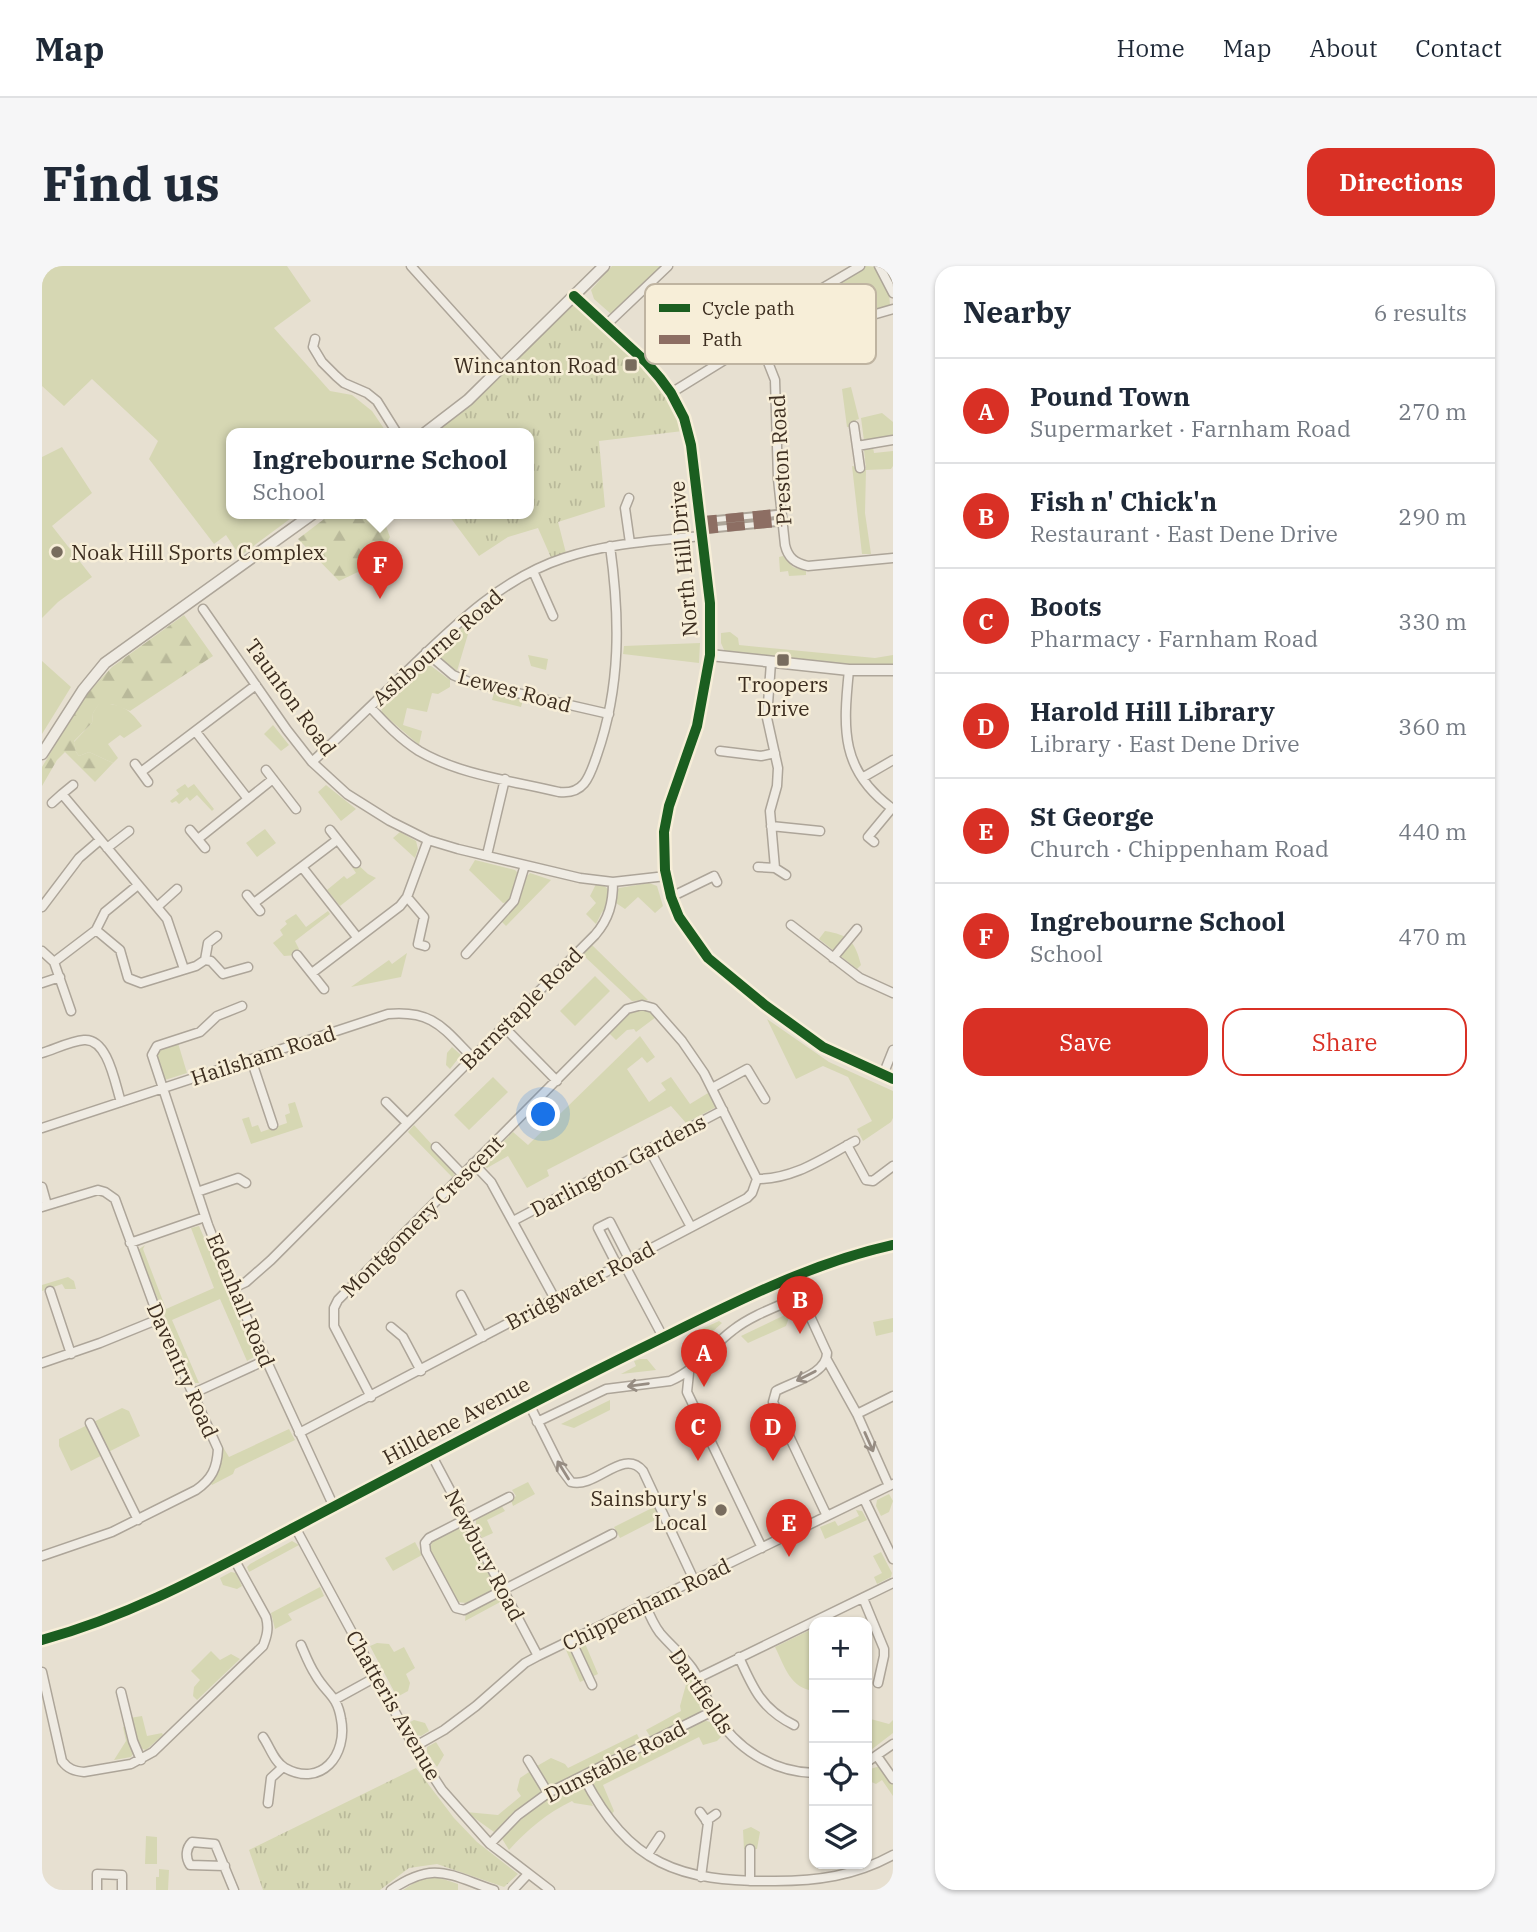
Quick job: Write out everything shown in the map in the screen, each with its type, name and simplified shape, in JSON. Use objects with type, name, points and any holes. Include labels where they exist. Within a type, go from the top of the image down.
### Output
[{"type":"street","points":[[411,266],[503,368]]},
{"type":"street","points":[[432,428],[503,368],[604,266]]},
{"type":"street","points":[[649,284],[668,266]]},
{"type":"street","points":[[830,284],[860,266]]},
{"type":"street","points":[[879,266],[893,293]]},
{"type":"street","points":[[606,325],[645,288]]},
{"type":"street","name":"North Hill Drive","points":[[574,296],[645,361]]},
{"type":"street","points":[[876,314],[893,309]]},
{"type":"street","points":[[315,339],[313,347],[323,362],[344,383],[368,393],[377,401],[394,428]]},
{"type":"street","name":"North Hill Drive","points":[[648,364],[671,393],[690,437],[710,603],[710,655],[697,726],[668,810],[664,832],[663,854],[671,897],[679,917],[693,938],[717,965],[798,1031],[823,1047],[893,1079]]},
{"type":"street","points":[[671,393],[718,364]]},
{"type":"street","name":"Preston Road","points":[[769,364],[775,380],[778,480],[787,551],[798,564],[808,566],[893,558]]},
{"type":"street","points":[[854,426],[860,468]]},
{"type":"street","points":[[857,446],[893,440]]},
{"type":"street","points":[[629,498],[625,508],[630,543]]},
{"type":"street","points":[[700,529],[782,517]]},
{"type":"street","points":[[42,754],[83,690],[105,663],[306,519]]},
{"type":"street","name":"Ashbourne Road","points":[[312,762],[426,652],[502,589],[563,558],[700,529]]},
{"type":"street","points":[[370,707],[391,730],[417,750],[453,766],[569,793],[580,789],[586,783],[592,768],[610,714],[618,617],[610,546]]},
{"type":"street","points":[[533,571],[553,616]]},
{"type":"street","name":"Taunton Road","points":[[203,609],[312,762],[359,802],[390,821],[428,840],[580,878],[613,882],[666,876]]},
{"type":"street","name":"Lewes Road","points":[[426,652],[446,670],[469,682],[610,714]]},
{"type":"street","points":[[710,655],[849,670],[893,670]]},
{"type":"street","points":[[771,662],[767,718],[778,778],[770,811],[775,868]]},
{"type":"street","points":[[849,670],[844,729],[850,757],[872,792],[892,808],[868,837],[874,842]]},
{"type":"street","points":[[141,772],[256,685]]},
{"type":"street","points":[[196,732],[248,799]]},
{"type":"street","points":[[720,751],[761,755],[775,753]]},
{"type":"street","points":[[862,779],[893,760]]},
{"type":"street","points":[[135,764],[148,782]]},
{"type":"street","points":[[266,770],[296,809]]},
{"type":"street","points":[[198,839],[273,779]]},
{"type":"street","points":[[486,855],[505,779]]},
{"type":"street","points":[[52,803],[73,785]]},
{"type":"street","points":[[62,794],[167,919],[184,970]]},
{"type":"street","points":[[771,826],[820,831]]},
{"type":"street","points":[[190,830],[205,848]]},
{"type":"street","points":[[330,830],[356,863]]},
{"type":"street","points":[[107,848],[128,831]]},
{"type":"street","points":[[42,907],[79,858],[100,840]]},
{"type":"street","points":[[254,903],[337,840]]},
{"type":"street","points":[[312,973],[400,906],[407,897],[428,840]]},
{"type":"street","points":[[466,954],[514,901],[525,865]]},
{"type":"street","points":[[302,867],[358,937]]},
{"type":"street","points":[[758,867],[775,868],[786,875]]},
{"type":"street","points":[[671,897],[714,876],[717,882]]},
{"type":"street","name":"Barnstaple Road","points":[[233,1287],[246,1282],[271,1260],[604,925],[613,900],[613,882]]},
{"type":"street","points":[[54,962],[96,930],[105,912],[138,885]]},
{"type":"street","points":[[157,906],[177,889]]},
{"type":"street","points":[[247,895],[260,911]]},
{"type":"street","points":[[407,897],[424,917],[418,944],[425,946]]},
{"type":"street","points":[[791,925],[860,978],[893,993]]},
{"type":"street","points":[[833,958],[857,929]]},
{"type":"street","points":[[96,930],[120,950],[125,971],[132,981],[141,983],[196,966],[205,960],[211,961],[223,974],[248,967]]},
{"type":"street","points":[[205,960],[208,943],[217,936]]},
{"type":"street","points":[[42,950],[54,962],[71,1011]]},
{"type":"street","points":[[297,955],[324,989]]},
{"type":"street","points":[[42,983],[60,977]]},
{"type":"street","name":"Montgomery Crescent","points":[[370,1397],[334,1326],[334,1308],[342,1295],[627,1009],[642,1005],[657,1012],[682,1041],[712,1088],[757,1179]]},
{"type":"street","name":"Edenhall Road","points":[[242,1006],[217,1016],[200,1032],[155,1048],[152,1055],[205,1217],[233,1287],[334,1507]]},
{"type":"street","name":"Hailsham Road","points":[[42,1128],[388,1014],[419,1015],[431,1019],[472,1057]]},
{"type":"street","points":[[503,1026],[558,1081]]},
{"type":"street","points":[[42,1053],[82,1040],[100,1045],[106,1054],[121,1102]]},
{"type":"street","points":[[883,1075],[893,1050]]},
{"type":"street","points":[[251,1059],[273,1125]]},
{"type":"street","points":[[712,1088],[747,1069],[765,1099]]},
{"type":"street","points":[[386,1102],[407,1123]]},
{"type":"street","name":"Darlington Gardens","points":[[513,1221],[723,1110]]},
{"type":"street","points":[[757,1179],[780,1178],[795,1173],[855,1141]]},
{"type":"street","points":[[847,1145],[866,1181],[873,1181],[893,1166]]},
{"type":"street","points":[[436,1147],[462,1174]]},
{"type":"street","points":[[649,1149],[691,1227]]},
{"type":"street","points":[[474,1163],[491,1182],[555,1299]]},
{"type":"street","points":[[197,1192],[238,1178],[246,1182]]},
{"type":"street","name":"Bridgwater Road","points":[[299,1433],[747,1198],[757,1179]]},
{"type":"street","points":[[42,1187],[45,1206]]},
{"type":"street","name":"Daventry Road","points":[[42,1556],[84,1543],[138,1520],[196,1490],[214,1471],[218,1449],[159,1319],[114,1199],[105,1192],[92,1191],[45,1206]]},
{"type":"street","points":[[130,1243],[205,1217]]},
{"type":"street","name":"Hilldene Avenue","points":[[42,1640],[123,1614],[181,1588],[529,1404],[792,1277],[862,1252],[893,1245]]},
{"type":"street","points":[[623,1262],[663,1337]]},
{"type":"street","points":[[792,1277],[827,1353],[827,1360],[891,1485]]},
{"type":"street","points":[[50,1291],[71,1354]]},
{"type":"street","points":[[461,1295],[483,1337]]},
{"type":"street","points":[[537,1422],[606,1389],[670,1381],[689,1373],[734,1329],[801,1296]]},
{"type":"street","points":[[42,1363],[159,1319]]},
{"type":"street","points":[[391,1327],[403,1337],[421,1371]]},
{"type":"street","points":[[194,1393],[266,1360]]},
{"type":"street","points":[[827,1360],[821,1368],[776,1391],[773,1396],[776,1408],[827,1517]]},
{"type":"street","points":[[687,1392],[689,1373]]},
{"type":"street","points":[[670,1381],[687,1392],[762,1548]]},
{"type":"street","points":[[857,1414],[893,1396]]},
{"type":"street","points":[[529,1404],[562,1470],[571,1482],[584,1483],[628,1462],[638,1465],[694,1580]]},
{"type":"street","points":[[90,1423],[138,1520]]},
{"type":"street","name":"Newbury Road","points":[[431,1454],[538,1656]]},
{"type":"street","name":"Chippenham Road","points":[[414,1748],[444,1730],[525,1663],[891,1485]]},
{"type":"street","points":[[509,1497],[425,1542],[426,1552],[456,1608],[464,1609],[612,1534]]},
{"type":"street","points":[[864,1499],[893,1559]]},
{"type":"street","name":"Chatteris Avenue","points":[[295,1527],[414,1748],[442,1790],[490,1844],[550,1890]]},
{"type":"street","points":[[42,1672],[62,1760],[69,1768],[75,1772],[84,1772],[141,1760],[153,1752],[263,1646],[268,1624],[266,1617],[234,1559]]},
{"type":"street","points":[[698,1678],[893,1583]]},
{"type":"street","points":[[863,1598],[884,1649],[878,1683]]},
{"type":"street","name":"Dartfields","points":[[645,1604],[661,1634],[698,1678],[713,1711],[728,1733],[752,1754],[783,1768],[809,1772]]},
{"type":"street","points":[[571,1640],[592,1685]]},
{"type":"street","points":[[263,1737],[283,1767],[298,1772],[314,1772],[327,1767],[336,1758],[341,1747],[343,1730],[336,1699],[314,1673],[301,1644]]},
{"type":"street","points":[[739,1657],[761,1701],[779,1717],[794,1725]]},
{"type":"street","points":[[336,1699],[376,1677]]},
{"type":"street","points":[[121,1692],[133,1741],[141,1760]]},
{"type":"street","name":"Dunstable Road","points":[[490,1844],[518,1815],[548,1793],[713,1711]]},
{"type":"street","points":[[872,1759],[893,1744]]},
{"type":"street","points":[[877,1756],[893,1779]]},
{"type":"street","points":[[528,1760],[548,1793]]},
{"type":"street","points":[[268,1802],[271,1778],[283,1767]]},
{"type":"street","points":[[583,1776],[610,1820],[631,1842],[677,1870],[701,1877],[750,1881],[811,1880],[836,1877],[872,1866],[893,1855]]},
{"type":"street","points":[[700,1812],[708,1823],[701,1877]]},
{"type":"street","points":[[706,1821],[716,1814]]},
{"type":"street","points":[[648,1854],[660,1836]]},
{"type":"street","points":[[225,1867],[190,1865],[186,1857],[188,1847],[192,1842],[215,1844],[225,1867],[234,1890]]},
{"type":"street","points":[[750,1849],[750,1881]]},
{"type":"street","points":[[391,1890],[413,1876],[428,1871],[446,1873],[494,1890]]},
{"type":"street","points":[[97,1890],[97,1874],[122,1875],[122,1890]]},
{"type":"street","points":[[513,1890],[528,1874]]},
{"type":"street","points":[[465,1890],[466,1880]]},
{"type":"green space","points":[[42,266],[287,266],[311,301],[274,328],[330,391],[352,395],[372,411],[384,428],[226,428],[226,519],[290,519],[240,556],[226,535],[214,544],[149,459],[158,441],[92,379],[64,406],[42,386]]},
{"type":"green space","points":[[612,266],[663,266],[611,314],[594,299],[591,290]]},
{"type":"green space","points":[[866,266],[876,267],[889,292],[890,306],[876,311],[876,284],[837,284]]},
{"type":"green space","points":[[574,300],[652,380],[666,398],[683,431],[599,441],[605,507],[558,522],[567,557],[553,562],[538,528],[508,537],[479,556],[451,519],[534,519],[534,428],[437,428]]},
{"type":"green space","points":[[851,387],[859,419],[854,426],[847,427],[842,389]]},
{"type":"green space","points":[[882,413],[893,422],[893,437],[864,441],[861,418]]},
{"type":"green space","points":[[62,447],[92,493],[52,526],[92,577],[58,602],[42,618],[42,457]]},
{"type":"green space","points":[[873,447],[874,453],[893,451],[893,466],[891,469],[866,470],[865,513],[871,554],[862,554],[852,466],[866,469],[864,450]]},
{"type":"green space","points":[[775,513],[777,522],[712,529],[711,520]]},
{"type":"green space","points":[[324,519],[383,519],[390,537],[377,563],[339,581],[298,539]]},
{"type":"green space","points":[[783,556],[793,567],[806,571],[806,575],[789,576],[788,571],[780,572],[779,557]]},
{"type":"green space","points":[[184,615],[213,656],[130,711],[112,704],[99,704],[93,713],[92,723],[74,741],[76,752],[79,756],[89,752],[113,763],[95,782],[65,752],[57,760],[42,786],[42,767],[84,697],[112,667]]},
{"type":"green space","points":[[471,619],[457,671],[438,657],[437,651]]},
{"type":"green space","points":[[730,632],[738,638],[739,645],[875,658],[893,655],[893,664],[831,665],[725,652],[721,633]]},
{"type":"green space","points":[[700,643],[699,663],[623,654],[624,646]]},
{"type":"green space","points":[[528,655],[548,659],[546,670],[531,666]]},
{"type":"green space","points":[[42,661],[71,687],[42,734]]},
{"type":"green space","points":[[427,663],[450,680],[450,687],[438,694],[432,693],[427,712],[407,708],[403,725],[422,731],[419,745],[382,713],[381,706]]},
{"type":"green space","points":[[494,693],[523,700],[521,707],[492,700]]},
{"type":"green space","points":[[99,703],[124,708],[142,726],[124,738],[120,735],[108,744],[118,758],[113,763],[89,752],[79,756],[76,752],[74,742],[92,723],[93,713]]},
{"type":"green space","points":[[273,725],[289,745],[281,751],[264,734]]},
{"type":"green space","points":[[185,784],[188,788],[194,784],[214,809],[212,811],[197,795],[190,801],[187,797],[179,804],[176,801],[172,803],[170,801],[179,794],[176,790]]},
{"type":"green space","points":[[326,785],[356,809],[341,821],[318,792]]},
{"type":"green space","points":[[265,829],[276,843],[257,857],[246,843]]},
{"type":"green space","points":[[400,832],[416,841],[418,849],[415,858],[393,838]]},
{"type":"green space","points":[[475,860],[518,873],[509,902],[503,903],[469,870]]},
{"type":"green space","points":[[356,863],[376,878],[340,906],[327,890],[344,876],[347,879],[356,873],[352,867]]},
{"type":"green space","points":[[530,873],[551,880],[506,926],[502,922],[517,904]]},
{"type":"green space","points":[[649,883],[657,886],[663,906],[655,913],[638,897],[625,909],[616,903],[619,888]]},
{"type":"green space","points":[[596,884],[609,890],[606,910],[596,924],[586,914],[596,903],[590,896]]},
{"type":"green space","points":[[328,911],[330,914],[295,941],[299,949],[297,955],[284,956],[273,943],[283,935],[280,930],[287,924],[285,921],[296,914],[306,927]]},
{"type":"green space","points":[[825,931],[850,940],[861,965],[857,969],[819,939]]},
{"type":"green space","points":[[592,945],[648,1000],[632,1001],[583,955]]},
{"type":"green space","points":[[407,953],[401,977],[351,987],[389,960],[392,964]]},
{"type":"green space","points":[[595,976],[610,991],[575,1026],[560,1011]]},
{"type":"green space","points":[[640,1009],[651,1012],[656,1017],[636,1032],[634,1029],[627,1030],[616,1040],[609,1033],[627,1015]]},
{"type":"green space","points":[[767,1019],[829,1062],[893,1091],[891,1122],[863,1141],[857,1129],[872,1121],[848,1077],[823,1066],[796,1079]]},
{"type":"green space","points":[[640,1036],[655,1057],[647,1063],[642,1057],[627,1069],[649,1102],[666,1090],[661,1083],[671,1077],[690,1104],[708,1093],[716,1107],[686,1123],[671,1106],[547,1170],[549,1176],[527,1188],[508,1156],[487,1168],[483,1165],[484,1160],[513,1132],[528,1145]]},
{"type":"green space","points":[[178,1043],[187,1073],[165,1080],[156,1055],[160,1049]]},
{"type":"green space","points":[[452,1047],[461,1055],[450,1069],[446,1065],[447,1053]]},
{"type":"green space","points":[[493,1077],[508,1092],[469,1130],[454,1115]]},
{"type":"green space","points":[[295,1102],[303,1127],[251,1144],[242,1119],[249,1117],[252,1127],[258,1125],[261,1132],[287,1123],[285,1115],[290,1113],[288,1104]]},
{"type":"green space","points":[[414,1125],[457,1172],[452,1177],[408,1132]]},
{"type":"green space","points":[[199,1226],[255,1354],[247,1361],[220,1299],[172,1320],[199,1383],[195,1383],[138,1250],[145,1245],[143,1249],[166,1309],[214,1288],[191,1228]]},
{"type":"green space","points":[[68,1277],[74,1281],[76,1289],[65,1289],[62,1284],[42,1291],[42,1285]]},
{"type":"green space","points":[[791,1312],[786,1326],[748,1343],[741,1336]]},
{"type":"green space","points":[[893,1318],[893,1332],[876,1336],[873,1322]]},
{"type":"green space","points":[[719,1321],[722,1323],[691,1351],[691,1334]]},
{"type":"green space","points":[[647,1359],[656,1370],[621,1374],[636,1366],[634,1361]]},
{"type":"green space","points":[[610,1400],[610,1410],[574,1428],[561,1424]]},
{"type":"green space","points":[[122,1408],[129,1411],[140,1436],[71,1471],[59,1446],[59,1439]]},
{"type":"green space","points":[[289,1429],[295,1440],[235,1469],[233,1474],[212,1485],[210,1483],[221,1465],[221,1444],[229,1457]]},
{"type":"green space","points":[[528,1482],[535,1494],[513,1506],[511,1500],[516,1496],[512,1490]]},
{"type":"green space","points":[[889,1494],[893,1501],[889,1512],[881,1516],[876,1506],[877,1500]]},
{"type":"green space","points":[[501,1505],[505,1511],[487,1520],[493,1533],[482,1538],[476,1526],[476,1518]]},
{"type":"green space","points":[[654,1507],[659,1518],[620,1538],[614,1527]]},
{"type":"green space","points":[[856,1510],[862,1511],[867,1520],[825,1539],[820,1527],[835,1521],[838,1526],[859,1516]]},
{"type":"green space","points":[[458,1527],[465,1528],[495,1584],[493,1590],[466,1603],[458,1602],[429,1551],[433,1540]]},
{"type":"green space","points":[[292,1541],[299,1545],[249,1572],[247,1567],[250,1564]]},
{"type":"green space","points":[[415,1542],[422,1555],[393,1571],[385,1558]]},
{"type":"green space","points":[[881,1552],[892,1573],[891,1577],[877,1584],[874,1577],[882,1573],[873,1556]]},
{"type":"green space","points":[[231,1572],[236,1573],[242,1586],[237,1589],[223,1585],[220,1578]]},
{"type":"green space","points":[[320,1587],[324,1596],[288,1614],[292,1620],[275,1629],[271,1613]]},
{"type":"green space","points":[[495,1596],[504,1600],[465,1621],[466,1611]]},
{"type":"green space","points":[[809,1630],[809,1690],[794,1681],[775,1647]]},
{"type":"green space","points":[[584,1641],[598,1674],[580,1682],[566,1650]]},
{"type":"green space","points":[[377,1643],[389,1644],[394,1652],[404,1647],[415,1668],[406,1674],[410,1683],[408,1691],[397,1697],[370,1646]]},
{"type":"green space","points":[[211,1651],[220,1660],[231,1654],[240,1659],[197,1700],[193,1696],[194,1687],[200,1680],[191,1671]]},
{"type":"green space","points":[[689,1674],[702,1706],[701,1712],[651,1738],[646,1730],[681,1711]]},
{"type":"green space","points":[[142,1716],[147,1736],[163,1735],[146,1750],[139,1748],[130,1718]]},
{"type":"green space","points":[[872,1719],[889,1724],[893,1720],[893,1733],[872,1749]]},
{"type":"green space","points":[[414,1720],[425,1723],[429,1731],[421,1736],[416,1735],[410,1722]]},
{"type":"green space","points":[[703,1720],[710,1722],[721,1737],[717,1741],[703,1745],[699,1737],[603,1785],[614,1811],[612,1814],[596,1790],[595,1774]]},
{"type":"green space","points":[[128,1726],[135,1751],[131,1757],[114,1760],[126,1741],[123,1727]]},
{"type":"green space","points":[[637,1734],[641,1742],[553,1787],[546,1785],[537,1766],[551,1758],[568,1768]]},
{"type":"green space","points":[[436,1742],[444,1755],[437,1767],[427,1752],[427,1747]]},
{"type":"green space","points":[[880,1766],[893,1785],[893,1796],[882,1780],[876,1784],[872,1782],[872,1768]]},
{"type":"green space","points":[[416,1768],[454,1818],[477,1842],[518,1874],[504,1887],[437,1864],[409,1868],[380,1890],[263,1890],[249,1850]]},
{"type":"green space","points":[[532,1770],[544,1792],[494,1832],[466,1812],[498,1815],[521,1796],[517,1790],[520,1778]]},
{"type":"green space","points":[[575,1784],[584,1787],[593,1806],[572,1801],[538,1822],[509,1850],[501,1837],[538,1805]]},
{"type":"green space","points":[[751,1827],[760,1832],[757,1849],[744,1849],[743,1830]]},
{"type":"green space","points":[[146,1836],[157,1837],[157,1864],[145,1864]]},
{"type":"green space","points":[[159,1869],[169,1870],[168,1890],[156,1890]]},
{"type":"green space","points":[[427,1878],[440,1878],[458,1884],[458,1890],[403,1890]]},
{"type":"marked path","points":[[699,521],[781,513]]},
{"type":"marked path","points":[[700,530],[782,522]]},
{"type":"cycle path","points":[[574,296],[645,361]]},
{"type":"cycle path","points":[[648,364],[671,393],[684,418],[691,445],[710,603],[710,655],[697,726],[669,806],[664,832],[665,870],[671,897],[679,917],[708,958],[765,1005],[823,1047],[893,1079]]},
{"type":"cycle path","points":[[42,1640],[109,1618],[173,1590],[554,1392],[732,1304],[827,1264],[893,1245]]},
{"type":"place","name":"Wincanton Road","points":[[631,365]]},
{"type":"place","name":"Noak Hill Sports Complex","points":[[57,552]]},
{"type":"place","name":"Ingrebourne School","points":[[380,599]]},
{"type":"place","name":"Troopers Drive","points":[[783,660]]},
{"type":"place","name":"Fish n' Chick'n","points":[[800,1334]]},
{"type":"place","name":"Pound Town","points":[[704,1387]]},
{"type":"place","name":"Boots","points":[[698,1461]]},
{"type":"place","name":"Harold Hill Library","points":[[773,1461]]},
{"type":"place","name":"Sainsbury's Local","points":[[721,1510]]},
{"type":"place","name":"St George","points":[[789,1557]]}]
